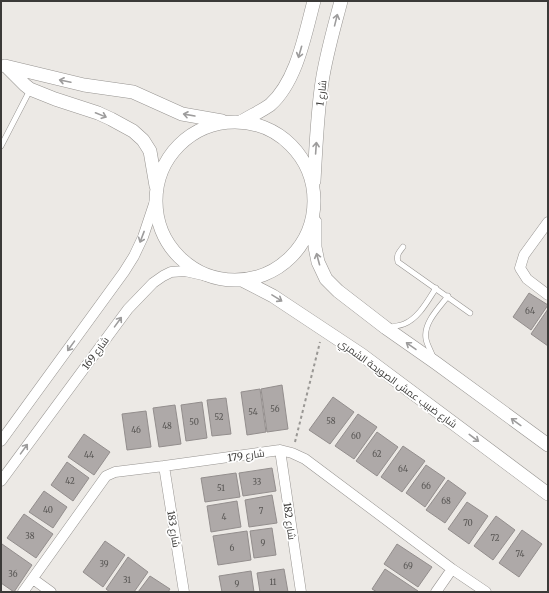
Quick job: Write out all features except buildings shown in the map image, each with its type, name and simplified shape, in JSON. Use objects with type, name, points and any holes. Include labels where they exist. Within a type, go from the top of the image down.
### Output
[{"type":"street","points":[[1,441],[124,272],[134,256],[156,195],[162,168],[173,150],[189,136],[207,126],[234,122],[270,105],[290,79],[298,58],[314,1]]},
{"type":"street","name":"شارع 1","points":[[314,213],[314,187],[322,83],[325,64],[341,1]]},
{"type":"street","points":[[3,64],[84,85],[133,92],[182,114],[266,128],[289,142],[305,162],[314,187]]},
{"type":"street","points":[[3,64],[30,89],[98,113],[133,131],[143,140],[150,151],[160,227],[172,250],[192,267],[216,278],[242,280],[268,273],[290,259],[306,238],[314,213]]},
{"type":"street","points":[[314,213],[315,247],[318,262],[326,278],[338,291],[386,328],[548,445]]},
{"type":"street","points":[[548,222],[524,255],[520,268],[527,278],[548,295]]},
{"type":"street","name":"شارع 169","points":[[1,481],[128,309],[153,283],[162,276],[171,272],[185,271],[216,278]]},
{"type":"street","name":"شارع ضبيب عمش الصويحة الشمري","points":[[242,280],[273,296],[362,355],[548,494]]},
{"type":"street","name":"شارع 179","points":[[23,592],[106,476],[115,472],[280,450],[292,453],[305,459],[452,569],[486,592]]},
{"type":"street","name":"شارع 182","points":[[280,450],[301,592]]},
{"type":"street","name":"شارع 183","points":[[164,466],[184,592]]},
{"type":"street","points":[[436,592],[452,569]]},
{"type":"street","points":[[33,579],[51,592]]},
{"type":"lane","points":[[1,146],[30,89]]},
{"type":"lane","points":[[403,247],[398,254],[398,262],[470,313]]},
{"type":"lane","points":[[386,328],[406,323],[414,318],[436,288]]},
{"type":"lane","points":[[436,363],[426,338],[427,326],[448,296]]},
{"type":"path","points":[[292,453],[323,329]]}]
